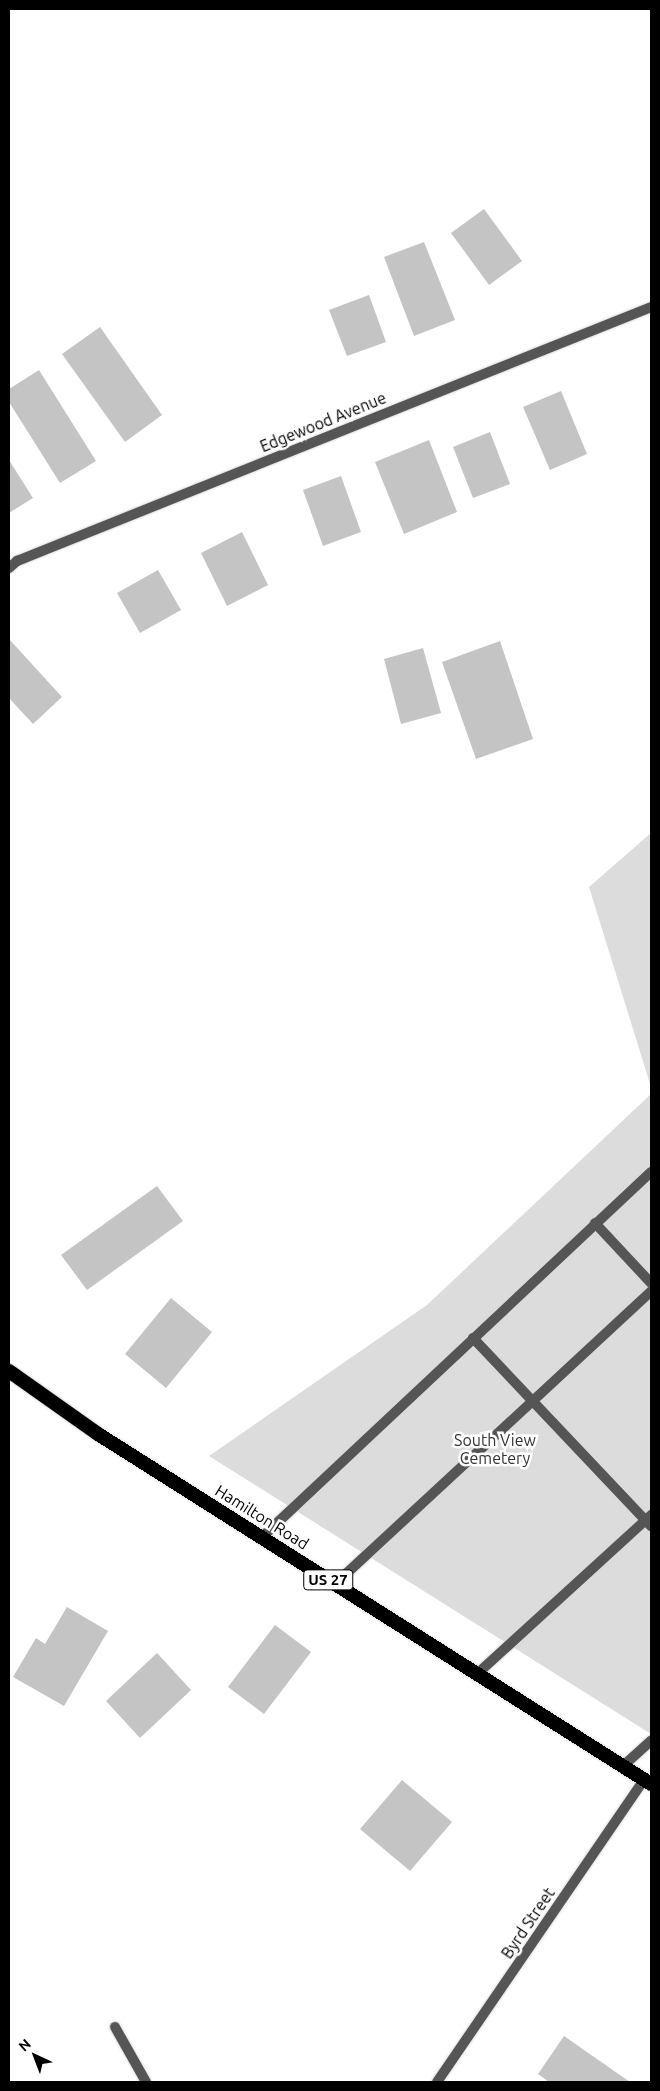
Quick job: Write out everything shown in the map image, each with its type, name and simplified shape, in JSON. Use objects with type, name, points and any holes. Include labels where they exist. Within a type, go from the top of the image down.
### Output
[{"type":"highway","name":"Hamilton Road","points":[[9,1371],[98,1434],[648,1782]]},
{"type":"street","name":"Edgewood Avenue","points":[[9,568],[17,561],[651,307]]},
{"type":"street","points":[[261,1538],[651,1172]]},
{"type":"street","points":[[595,1223],[651,1283]]},
{"type":"street","points":[[335,1584],[651,1291]]},
{"type":"street","points":[[473,1338],[532,1401],[650,1520],[477,1674]]},
{"type":"street","points":[[623,1766],[651,1740]]},
{"type":"street","name":"Byrd Street","points":[[437,2082],[648,1782]]},
{"type":"street","points":[[115,2027],[146,2082]]},
{"type":"green space","points":[[651,833],[651,1087],[589,887]]},
{"type":"green space","name":"South View Cemetery","points":[[651,1094],[651,1734],[209,1456],[427,1305]]},
{"type":"building","points":[[484,209],[522,261],[489,285],[451,233]]},
{"type":"building","points":[[424,242],[455,320],[414,336],[384,257]]},
{"type":"building","points":[[369,295],[386,342],[347,356],[329,310]]},
{"type":"building","points":[[100,327],[162,415],[125,442],[62,354]]},
{"type":"building","points":[[39,370],[96,461],[60,483],[9,402],[9,389]]},
{"type":"building","points":[[561,391],[587,454],[550,470],[523,407]]},
{"type":"building","points":[[490,432],[510,484],[473,498],[453,447]]},
{"type":"building","points":[[429,440],[457,512],[404,534],[375,462]]},
{"type":"building","points":[[9,460],[33,498],[9,513]]},
{"type":"building","points":[[341,476],[361,532],[323,546],[303,490]]},
{"type":"building","points":[[242,532],[268,585],[227,606],[201,553]]},
{"type":"building","points":[[158,570],[181,610],[140,633],[117,593]]},
{"type":"building","points":[[9,639],[62,697],[33,724],[9,698]]},
{"type":"building","points":[[500,641],[533,739],[476,759],[442,662]]},
{"type":"building","points":[[423,648],[441,713],[401,724],[384,659]]},
{"type":"building","points":[[157,1186],[183,1221],[87,1290],[61,1255]]},
{"type":"building","points":[[171,1298],[212,1332],[166,1388],[125,1354]]},
{"type":"building","points":[[67,1607],[108,1631],[64,1706],[13,1677],[36,1638],[45,1644]]},
{"type":"building","points":[[275,1625],[311,1652],[264,1714],[228,1687]]},
{"type":"building","points":[[157,1653],[191,1690],[140,1738],[106,1701]]},
{"type":"building","points":[[402,1780],[452,1822],[410,1871],[360,1829]]},
{"type":"building","points":[[564,2036],[630,2082],[549,2082],[538,2074]]}]
